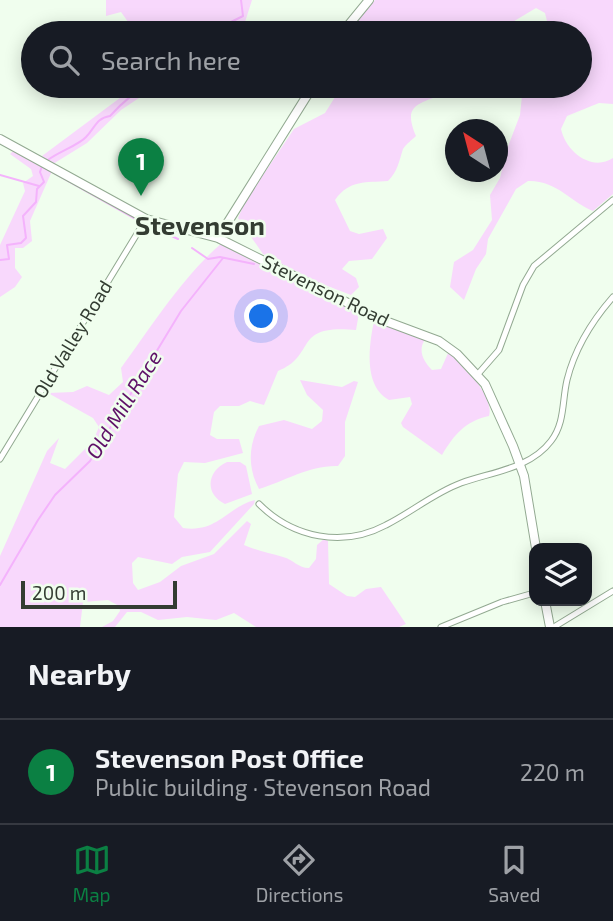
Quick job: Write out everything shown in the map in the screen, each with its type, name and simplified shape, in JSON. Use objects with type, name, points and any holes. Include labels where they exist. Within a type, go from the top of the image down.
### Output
[{"type":"street","points":[[352,21],[369,0]]},
{"type":"street","points":[[218,238],[306,98]]},
{"type":"street","name":"Stevenson Road","points":[[0,139],[146,219],[218,238],[380,319],[439,341],[478,374],[521,464],[535,543]]},
{"type":"street","points":[[478,374],[503,342],[523,285],[534,266],[613,200]]},
{"type":"street","name":"Old Valley Road","points":[[0,459],[146,219]]},
{"type":"street","points":[[259,504],[279,521],[303,532],[331,538],[348,537],[376,530],[460,483],[521,464],[545,449],[556,433],[573,359],[586,332],[613,297]]},
{"type":"street","points":[[546,606],[552,627],[613,591]]},
{"type":"street","points":[[441,627],[502,602],[529,594]]},
{"type":"shaded area","points":[[106,0],[252,0],[245,21],[127,21],[121,12],[106,16]]},
{"type":"shaded area","points":[[375,0],[613,0],[613,104],[599,103],[567,116],[561,129],[568,145],[581,157],[597,163],[613,158],[613,194],[593,211],[547,184],[528,181],[516,189],[488,239],[486,254],[476,269],[464,300],[450,287],[454,262],[473,250],[492,220],[490,195],[498,182],[508,182],[508,146],[520,115],[522,98],[592,98],[592,21],[547,21],[545,13],[536,8],[514,21],[358,21]]},
{"type":"shaded area","points":[[120,98],[139,98],[121,110],[87,143],[53,164],[42,156]]},
{"type":"shaded area","points":[[334,98],[434,98],[414,108],[411,119],[416,136],[403,149],[396,170],[388,181],[353,185],[335,200],[350,231],[359,234],[383,229],[387,238],[372,259],[349,261],[342,269],[356,278],[359,287],[351,295],[317,282],[263,254],[238,218],[245,202],[294,129],[325,113]]},
{"type":"shaded area","points":[[13,151],[52,171],[30,221],[32,241],[23,248],[15,248],[15,268],[22,277],[15,287],[0,297],[0,245],[25,191],[23,183],[33,176],[31,169],[10,154]]},
{"type":"shaded area","points":[[222,243],[359,313],[356,330],[336,329],[313,336],[298,357],[278,371],[264,405],[250,401],[239,406],[220,406],[214,412],[210,435],[217,439],[239,439],[243,453],[205,463],[184,462],[178,474],[174,517],[183,528],[195,529],[214,523],[245,503],[255,500],[254,504],[210,552],[182,557],[172,564],[138,557],[132,563],[133,583],[138,590],[160,582],[181,566],[214,554],[247,521],[251,524],[244,545],[287,558],[305,568],[309,568],[316,559],[317,545],[324,539],[328,541],[329,584],[347,596],[355,597],[366,589],[381,587],[406,624],[399,627],[256,627],[234,613],[216,620],[187,617],[158,620],[141,612],[127,612],[115,627],[102,627],[113,621],[120,611],[119,606],[108,600],[83,602],[80,627],[0,627],[0,556],[47,451],[59,438],[50,463],[65,469],[93,441],[99,427],[93,418],[48,393],[73,392],[87,386],[109,395],[123,382],[121,368],[168,302],[194,270]]},
{"type":"shaded area","points":[[378,320],[428,340],[422,345],[422,353],[432,370],[441,369],[449,351],[476,381],[487,400],[489,416],[473,421],[461,430],[442,455],[403,427],[401,423],[412,404],[410,397],[389,400],[375,385],[370,353],[374,321]]},
{"type":"shaded area","points":[[300,380],[342,387],[354,381],[358,382],[345,422],[345,456],[338,466],[308,471],[259,489],[251,458],[253,441],[259,426],[284,420],[312,429],[322,421],[323,410],[307,395]]},
{"type":"shaded area","points":[[227,462],[240,462],[246,466],[252,494],[225,504],[214,494],[211,483],[215,471]]},
{"type":"waterway","points":[[233,21],[243,16],[241,0]]},
{"type":"waterway","points":[[48,160],[83,140],[99,121],[110,116],[130,98]]},
{"type":"waterway","points":[[0,260],[9,259],[7,245],[21,243],[26,238],[23,216],[36,202],[37,189],[44,182],[40,172],[42,166]]},
{"type":"waterway","points":[[43,167],[139,221]]},
{"type":"waterway","points":[[0,175],[39,186]]},
{"type":"waterway","points":[[148,225],[178,239]]},
{"type":"waterway","name":"Old Mill Race","points":[[192,248],[208,259],[220,257],[254,264]]},
{"type":"waterway","name":"Old Mill Race","points":[[0,585],[55,495],[90,461],[181,311],[223,258]]},
{"type":"place","name":"Stevenson Post Office","points":[[141,196]]},
{"type":"district","name":"Stevenson","points":[[200,224]]}]
